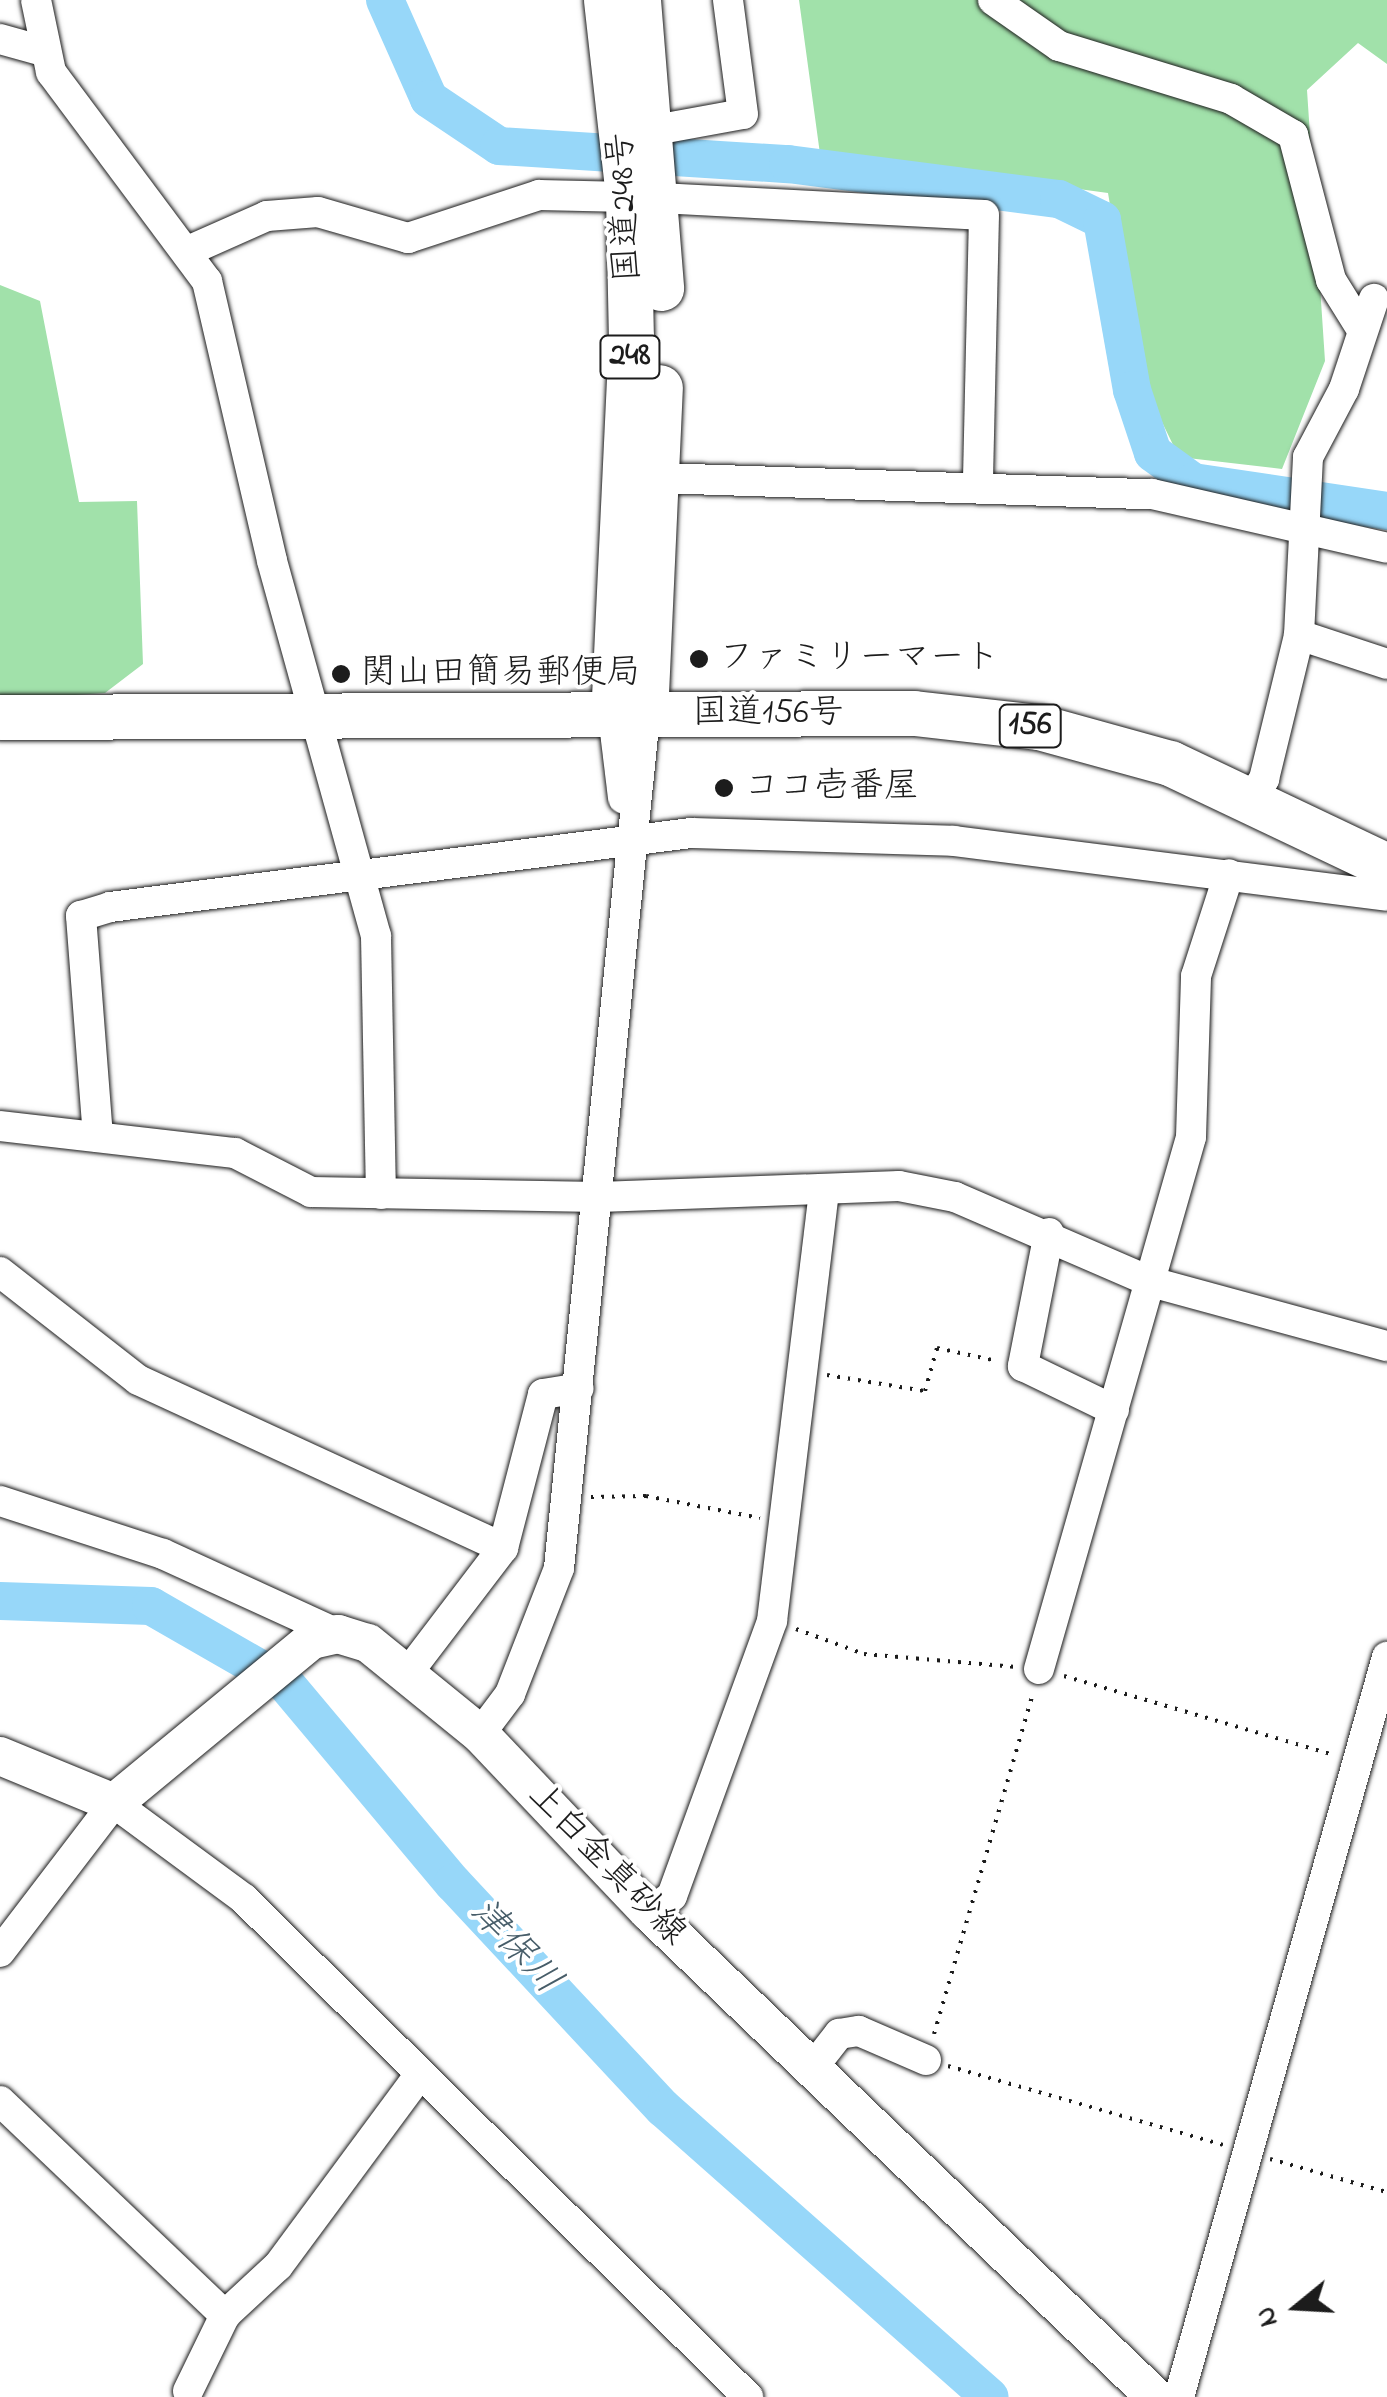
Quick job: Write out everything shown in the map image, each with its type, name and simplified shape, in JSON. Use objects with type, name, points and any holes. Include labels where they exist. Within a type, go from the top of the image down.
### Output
[{"type":"highway","name":"国道248号","points":[[606,0],[644,198],[659,478],[629,715]]},
{"type":"highway","name":"国道248号","points":[[629,715],[627,478],[644,198],[655,130],[638,0]]},
{"type":"highway","name":"国道156号","points":[[0,716],[914,713],[1040,727],[1252,796],[1387,866]]},
{"type":"main road","name":"上白金真砂線","points":[[325,1637],[368,1643],[480,1734],[648,1912],[814,2066],[1155,2397]]},
{"type":"main road","points":[[0,1756],[119,1798],[325,1637]]},
{"type":"street","points":[[36,0],[43,51],[70,100],[207,280],[272,561],[320,716],[362,876],[382,1024],[382,1194]]},
{"type":"street","points":[[655,130],[743,114],[728,0]]},
{"type":"street","points":[[993,0],[1059,46],[1266,113],[1292,135],[1331,280],[1367,312],[1344,389],[1305,471],[1299,635],[1264,779],[1252,796]]},
{"type":"street","points":[[0,39],[43,51]]},
{"type":"street","points":[[188,251],[267,216],[318,212],[408,238],[539,196],[984,214],[978,486]]},
{"type":"street","points":[[659,478],[1152,494],[1387,548]]},
{"type":"street","points":[[1299,635],[1387,664]]},
{"type":"street","points":[[480,1734],[544,1621],[566,1497],[599,1196],[629,840],[629,715]]},
{"type":"street","points":[[98,1137],[81,916],[629,840],[782,832],[954,841],[1387,896]]},
{"type":"street","points":[[1040,1669],[1190,1136],[1196,976],[1228,874]]},
{"type":"street","points":[[0,1126],[235,1153],[311,1192],[599,1196],[898,1186],[1050,1234],[1151,1282],[1387,1346]]},
{"type":"street","points":[[648,1912],[672,1896],[772,1621],[789,1522],[824,1190]]},
{"type":"street","points":[[1050,1234],[1022,1366],[1114,1410]]},
{"type":"street","points":[[0,1272],[138,1380],[503,1548]]},
{"type":"street","points":[[407,1674],[503,1548],[543,1394],[579,1388]]},
{"type":"street","points":[[0,1501],[163,1554],[325,1637]]},
{"type":"street","points":[[1178,2397],[1387,1657]]},
{"type":"street","points":[[0,1952],[119,1798],[244,1899],[748,2397]]},
{"type":"street","points":[[814,2066],[839,2034],[859,2030],[926,2060]]},
{"type":"street","points":[[189,2395],[226,2315],[278,2266],[420,2074]]},
{"type":"street","points":[[0,2100],[226,2315]]},
{"type":"path","points":[[802,1372],[924,1391],[937,1348],[1022,1366]]},
{"type":"path","points":[[566,1497],[646,1496],[789,1522]]},
{"type":"path","points":[[772,1621],[864,1654],[1040,1669],[1357,1762]]},
{"type":"path","points":[[1040,1669],[926,2060],[1387,2192]]},
{"type":"green space","points":[[799,0],[1387,0],[1387,64],[1358,43],[1307,90],[1325,361],[1282,469],[1179,457],[1138,373],[1108,193],[820,154]]},
{"type":"green space","points":[[0,285],[40,301],[79,502],[137,501],[143,664],[105,693],[0,700]]},
{"type":"waterway","points":[[385,0],[429,99],[499,146],[788,164],[1059,199],[1102,220],[1132,390],[1153,453],[1193,482],[1387,511]]},
{"type":"waterway","name":"津保川","points":[[0,1601],[151,1606],[285,1683],[453,1883],[663,2108],[990,2397]]},
{"type":"place","name":"ファミリーマート","points":[[699,659]]},
{"type":"place","name":"関山田簡易郵便局","points":[[341,674]]},
{"type":"place","name":"ココ壱番屋","points":[[724,788]]}]
